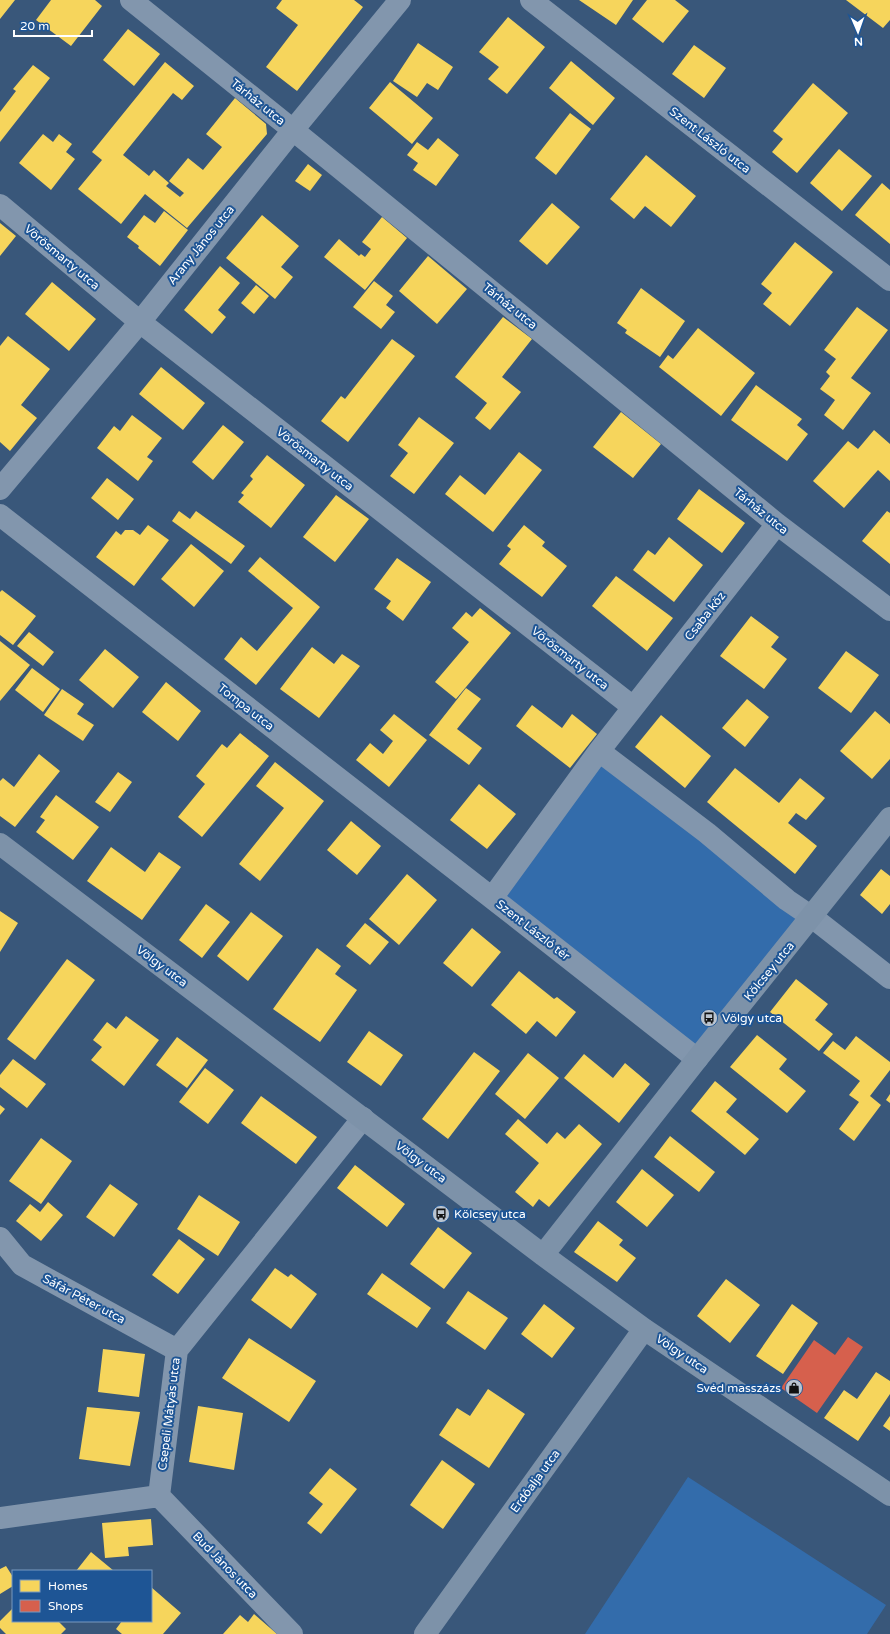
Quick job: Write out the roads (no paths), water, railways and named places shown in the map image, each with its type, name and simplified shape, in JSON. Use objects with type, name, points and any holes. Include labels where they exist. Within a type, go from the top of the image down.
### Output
[{"type":"street","name":"Tárház utca","points":[[131,0],[777,524],[890,610]]},
{"type":"street","name":"Arany János utca","points":[[0,489],[140,322],[293,130],[400,0]]},
{"type":"street","name":"Szent László utca","points":[[531,0],[890,280]]},
{"type":"street","name":"Vörösmarty utca","points":[[0,205],[140,322],[634,707]]},
{"type":"street","name":"Tompa utca","points":[[0,515],[492,898]]},
{"type":"street","name":"Csaba köz","points":[[634,707],[777,524]]},
{"type":"street","name":"Szent László tér","points":[[634,707],[599,751],[492,898],[697,1059]]},
{"type":"street","points":[[599,751],[707,833],[787,900],[812,917],[890,978]]},
{"type":"street","name":"Kölcsey utca","points":[[543,1255],[697,1059],[890,818]]},
{"type":"street","name":"Völgy utca","points":[[0,844],[543,1255],[644,1329],[890,1495]]},
{"type":"street","name":"Csepeli Mátyás utca","points":[[159,1496],[178,1350],[363,1118]]},
{"type":"street","name":"Sáfár Péter utca","points":[[0,1238],[22,1265],[178,1350]]},
{"type":"street","name":"Erdőalja utca","points":[[426,1634],[644,1329]]},
{"type":"street","points":[[0,1518],[159,1496]]},
{"type":"street","name":"Bud János utca","points":[[159,1496],[292,1634]]},
{"type":"place","name":"Völgy utca","points":[[709,1018]]},
{"type":"place","name":"Kölcsey utca","points":[[441,1214]]},
{"type":"place","name":"Svéd masszázs","points":[[794,1388]]}]
